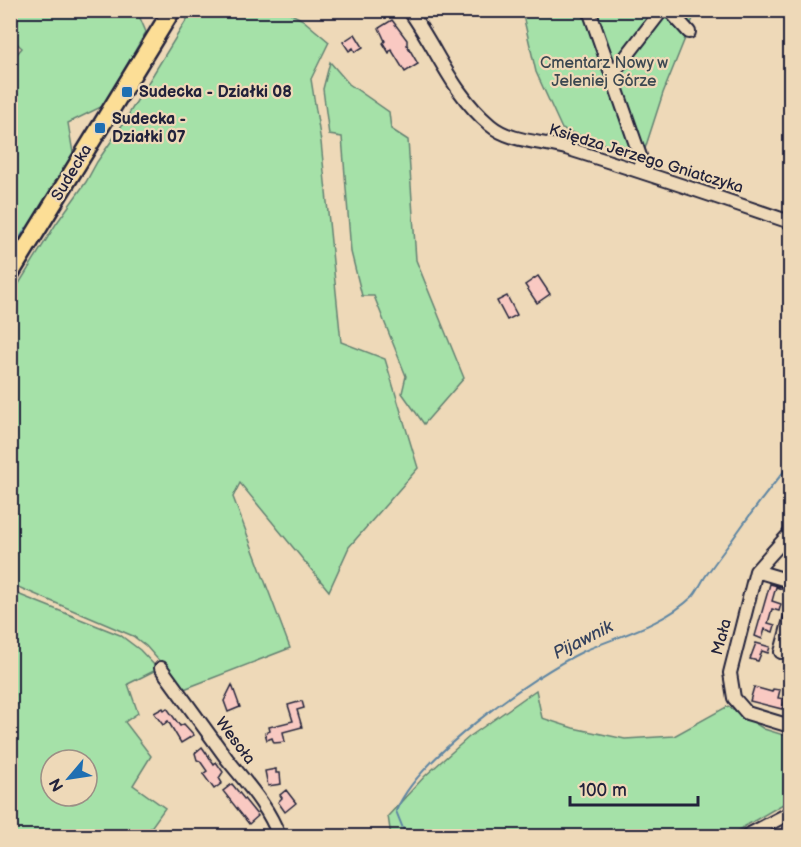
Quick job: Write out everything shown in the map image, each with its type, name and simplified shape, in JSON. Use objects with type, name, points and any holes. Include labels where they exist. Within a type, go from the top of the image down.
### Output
[{"type":"main road","name":"Sudecka","points":[[10,274],[172,10]]},
{"type":"street","name":"Księdza Jerzego Gniatczyka","points":[[409,10],[467,104],[503,134],[564,148],[790,222]]},
{"type":"street","points":[[589,10],[642,165],[639,171]]},
{"type":"street","points":[[612,75],[662,10]]},
{"type":"street","points":[[669,10],[689,32]]},
{"type":"street","name":"Mała","points":[[790,534],[756,571],[730,673],[734,698],[747,713],[790,726]]},
{"type":"street","points":[[756,571],[790,581]]},
{"type":"street","points":[[781,652],[790,619]]},
{"type":"street","name":"Wesoła","points":[[161,668],[261,801],[272,818],[279,837]]},
{"type":"street","points":[[746,837],[790,813]]},
{"type":"green space","points":[[11,11],[137,11],[146,32],[103,106],[68,123],[74,159],[26,234],[11,246],[13,214],[10,211],[10,62],[22,48],[11,38]]},
{"type":"green space","points":[[192,11],[286,11],[303,20],[329,42],[311,79],[321,142],[341,342],[385,359],[418,468],[349,547],[329,591],[240,483],[233,497],[290,648],[184,689],[146,646],[133,636],[11,584],[10,298],[119,130]]},
{"type":"green space","name":"Cmentarz Nowy w Jeleniej Górze","points":[[522,11],[696,11],[663,93],[642,158],[562,129],[536,72]]},
{"type":"green space","points":[[330,62],[349,84],[389,112],[391,129],[408,140],[416,260],[464,378],[424,424],[402,393],[406,376],[374,296],[362,296],[351,252],[342,137],[329,135],[323,89]]},
{"type":"green space","points":[[10,591],[120,635],[140,650],[158,669],[128,684],[138,713],[125,722],[151,756],[133,785],[165,808],[145,836],[11,836]]},
{"type":"green space","points":[[536,690],[542,718],[573,728],[625,739],[674,736],[728,706],[764,729],[790,737],[790,800],[728,836],[391,836],[388,816],[425,776],[469,737]]},
{"type":"building","points":[[392,20],[407,40],[407,45],[418,64],[405,72],[391,49],[389,53],[383,43],[385,41],[379,28]]},
{"type":"building","points":[[355,34],[363,47],[355,52],[353,48],[349,51],[343,42]]},
{"type":"building","points":[[538,276],[550,294],[537,303],[525,285]]},
{"type":"building","points":[[507,296],[517,315],[507,320],[497,301]]},
{"type":"building","points":[[770,584],[785,588],[784,590],[776,587],[772,601],[781,604],[779,611],[772,609],[768,623],[775,625],[773,632],[765,629],[762,639],[755,636]]},
{"type":"building","points":[[756,643],[770,647],[768,653],[762,651],[758,661],[750,659]]},
{"type":"building","points":[[232,685],[240,707],[228,712],[224,701]]},
{"type":"building","points":[[754,687],[772,692],[773,689],[780,690],[778,698],[785,699],[782,709],[750,701]]},
{"type":"building","points":[[302,701],[304,708],[297,710],[302,727],[283,732],[285,742],[274,743],[272,738],[267,740],[265,733],[270,731],[269,727],[293,721],[288,705]]},
{"type":"building","points":[[163,708],[164,710],[167,708],[180,726],[184,724],[194,735],[181,743],[168,721],[163,725],[154,713]]},
{"type":"building","points":[[202,747],[223,772],[219,778],[222,783],[214,789],[203,774],[207,771],[197,760],[195,753]]},
{"type":"building","points":[[276,769],[276,773],[280,773],[281,784],[268,786],[265,771]]},
{"type":"building","points":[[232,784],[258,816],[249,824],[223,791]]},
{"type":"building","points":[[286,790],[296,803],[285,812],[278,802],[282,798],[280,795]]},
{"type":"waterway","points":[[10,255],[26,228],[29,229]]},
{"type":"waterway","name":"Pijawnik","points":[[406,836],[396,811],[408,790],[451,743],[507,698],[562,663],[584,651],[655,622],[681,606],[695,594],[705,577],[790,464]]},
{"type":"place","name":"Sudecka - Działki 08","points":[[127,92]]},
{"type":"place","name":"Sudecka - Działki 07","points":[[100,128]]}]
